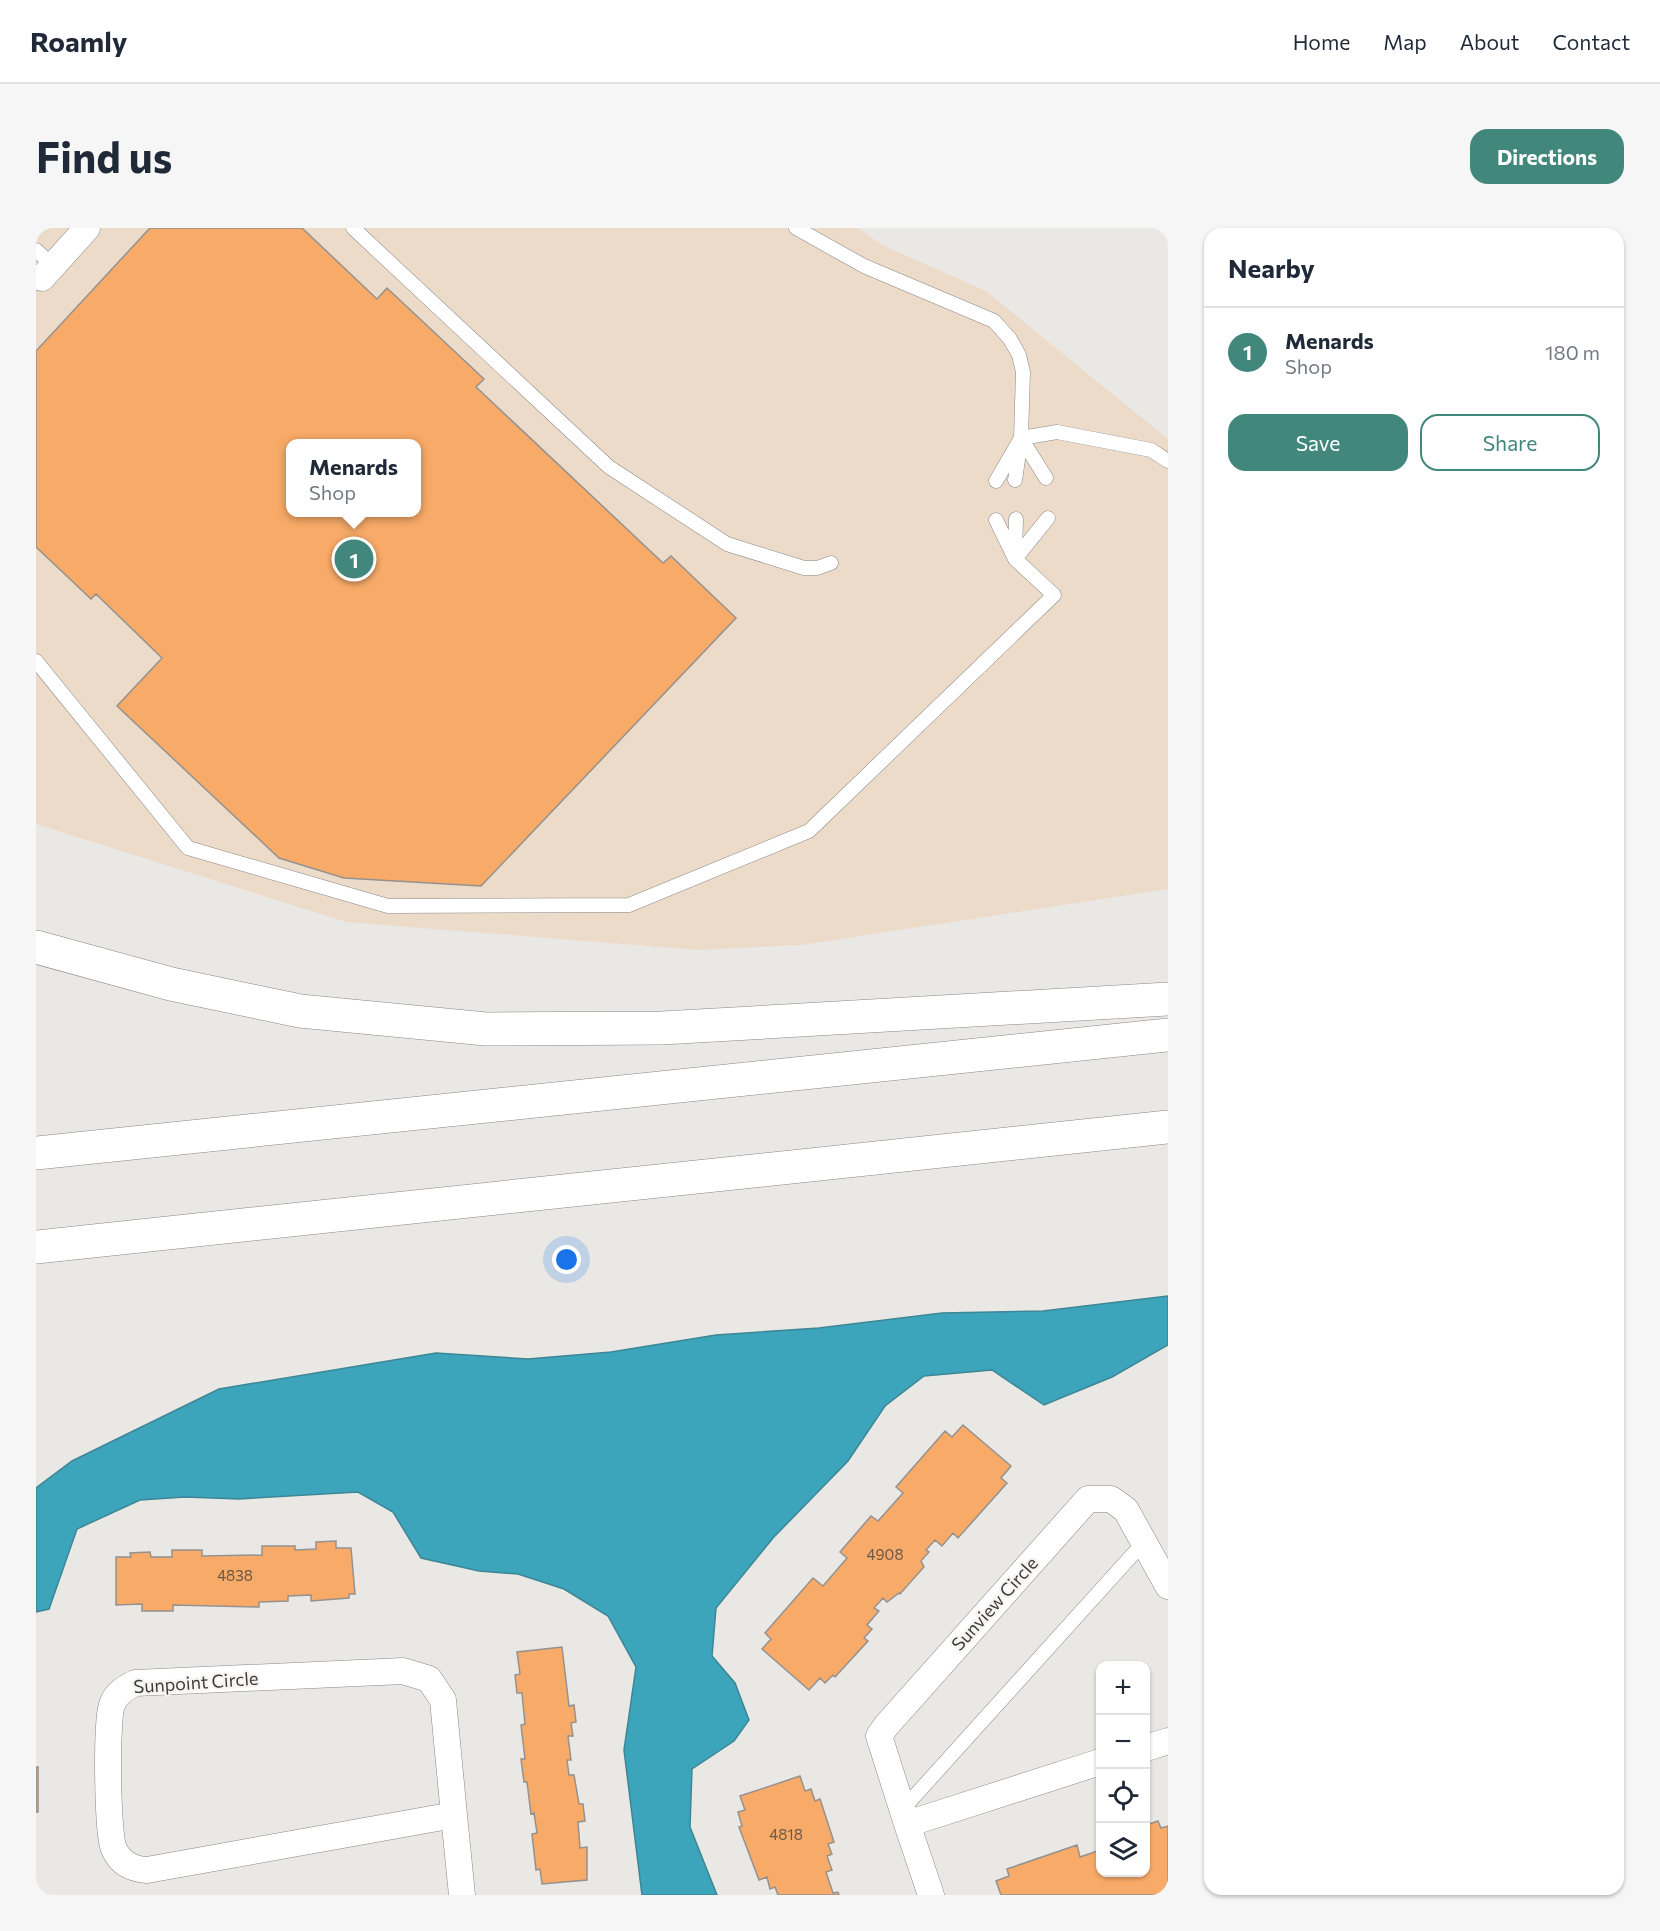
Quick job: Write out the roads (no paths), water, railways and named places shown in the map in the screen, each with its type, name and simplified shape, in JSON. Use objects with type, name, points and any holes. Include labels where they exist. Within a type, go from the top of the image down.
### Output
[{"type":"highway","points":[[36,947],[171,984],[300,1011],[486,1029],[662,1028],[1168,999]]},
{"type":"highway","points":[[36,1153],[1168,1035]]},
{"type":"highway","points":[[36,1247],[1168,1127]]},
{"type":"street","points":[[42,268],[87,228]]},
{"type":"street","name":"Sunview Circle","points":[[931,1895],[879,1736],[886,1726],[1088,1499],[1104,1498],[1117,1501],[1126,1510],[1168,1586]]},
{"type":"street","name":"Sunpoint Circle","points":[[454,1815],[139,1870],[122,1861],[112,1842],[109,1717],[111,1706],[125,1688],[135,1683],[403,1671],[422,1674],[436,1686],[443,1700],[462,1895]]},
{"type":"street","points":[[1150,1747],[1168,1741]]},
{"type":"street","points":[[905,1817],[1096,1763]]},
{"type":"lane","points":[[353,228],[609,467],[727,544],[770,555],[804,568],[817,568],[831,563]]},
{"type":"lane","points":[[796,228],[864,266],[994,321],[1010,339],[1019,355],[1023,372],[1021,438],[1015,480]]},
{"type":"lane","points":[[1021,438],[1057,432],[1151,450],[1168,460]]},
{"type":"lane","points":[[1021,438],[1046,478]]},
{"type":"lane","points":[[996,481],[1021,438]]},
{"type":"lane","points":[[1015,559],[1047,518]]},
{"type":"lane","points":[[1015,559],[1016,519]]},
{"type":"lane","points":[[36,661],[188,848],[388,906],[629,905],[809,831],[1054,595],[1015,559],[996,520]]},
{"type":"lane","points":[[905,1817],[1144,1542]]},
{"type":"water","points":[[1168,1296],[1168,1345],[1112,1377],[1044,1405],[992,1370],[924,1376],[885,1406],[848,1461],[773,1538],[716,1608],[712,1656],[735,1683],[749,1720],[734,1741],[692,1769],[690,1827],[717,1895],[642,1895],[624,1750],[636,1667],[608,1616],[564,1589],[518,1574],[479,1571],[421,1558],[393,1512],[358,1492],[239,1499],[185,1497],[140,1500],[77,1529],[49,1609],[36,1612],[36,1488],[72,1461],[219,1389],[436,1353],[528,1359],[611,1352],[716,1335],[819,1328],[942,1313],[1043,1311]]},
{"type":"place","name":"Menards","points":[[354,559]]}]
